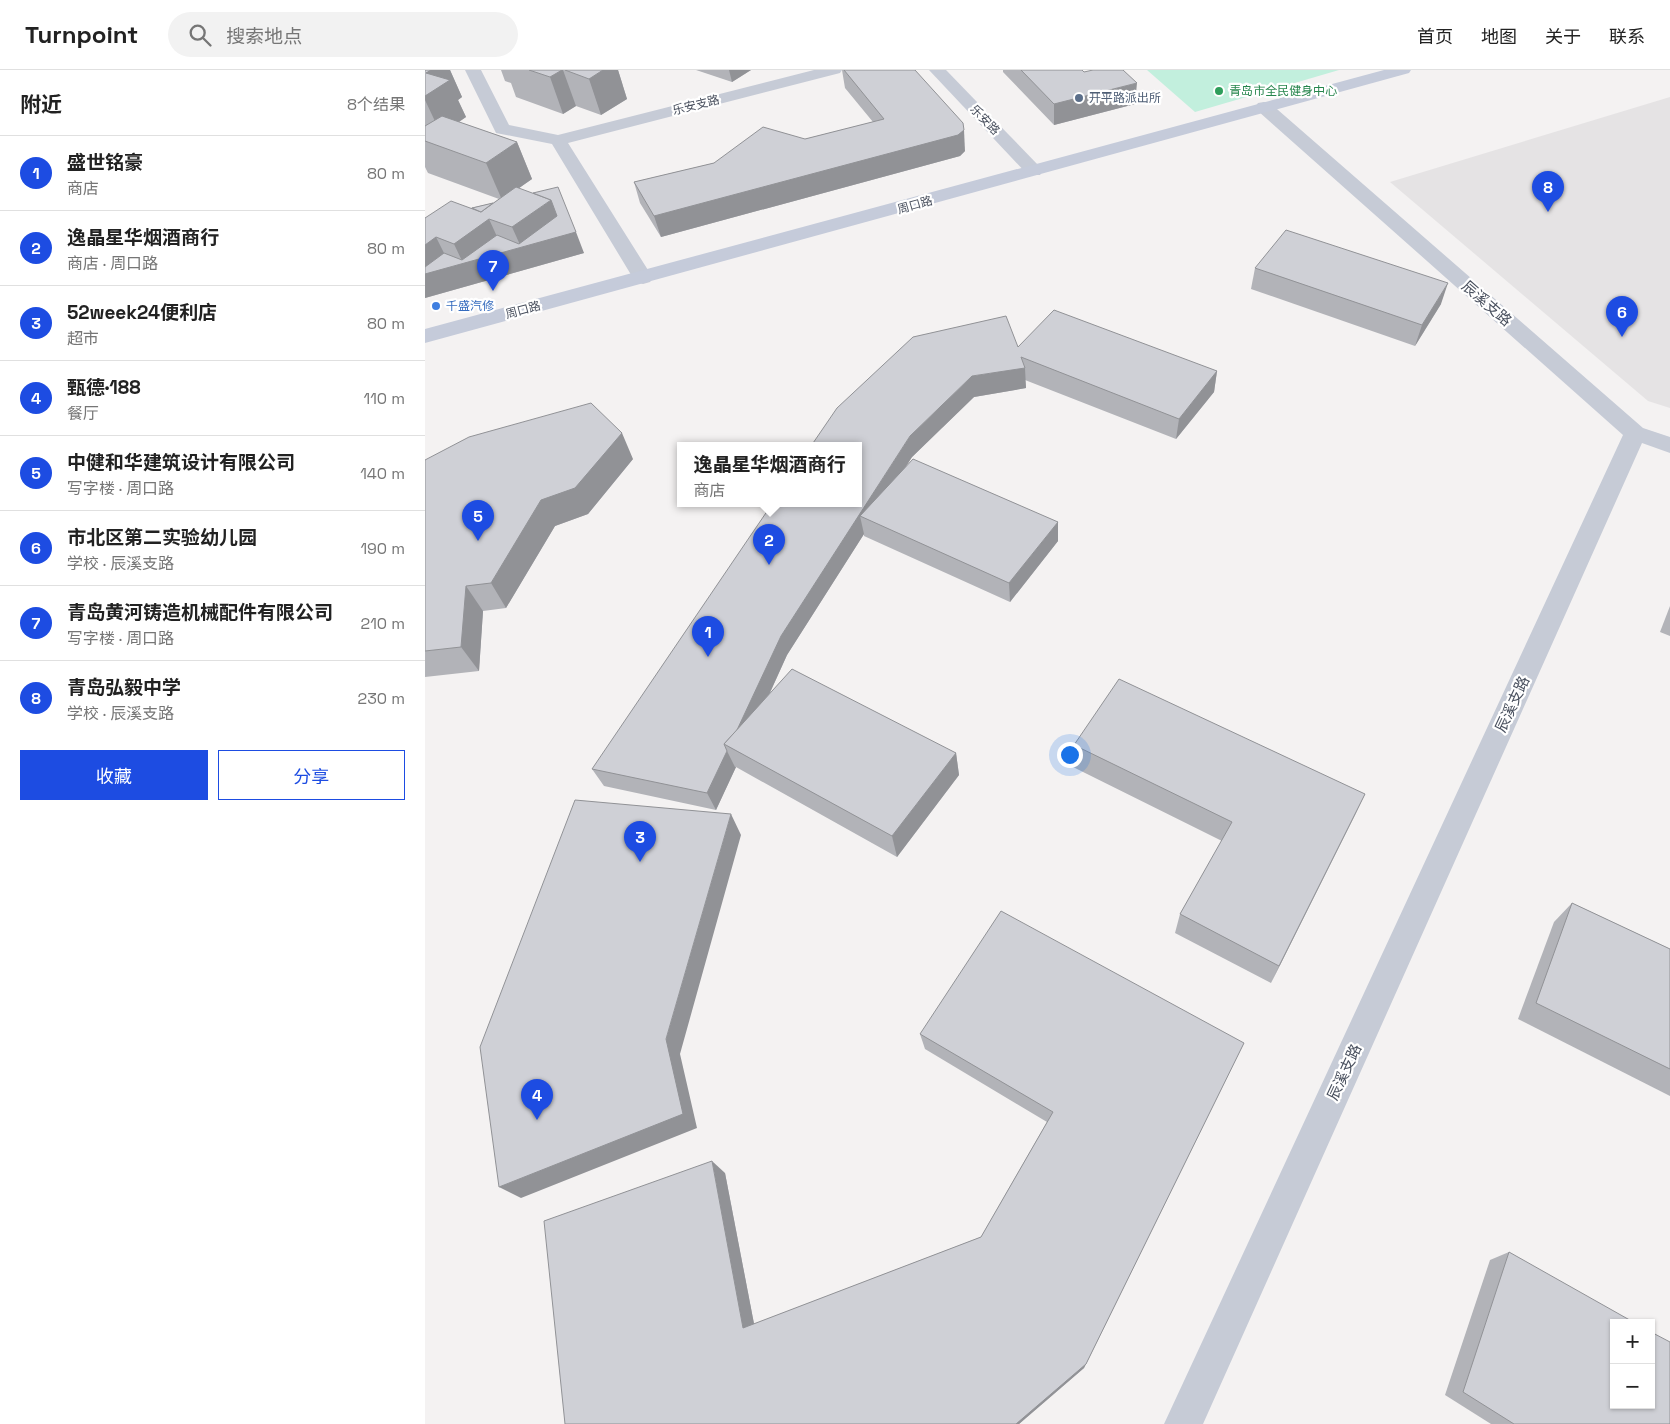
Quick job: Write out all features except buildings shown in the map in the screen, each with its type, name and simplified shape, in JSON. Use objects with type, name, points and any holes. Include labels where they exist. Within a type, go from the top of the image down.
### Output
[{"type":"main road","name":"周口路","points":[[425,336],[1403,70]]},
{"type":"street","name":"乐安支路","points":[[473,70],[501,129],[558,140],[835,70]]},
{"type":"street","name":"乐安路","points":[[937,70],[1034,171]]},
{"type":"street","name":"辰溪支路","points":[[1183,1424],[1635,433],[1264,107]]},
{"type":"street","points":[[558,140],[643,278]]},
{"type":"street","points":[[1635,433],[1670,445]]},
{"type":"shaded area","points":[[1670,97],[1670,408],[1648,401],[1390,182]]},
{"type":"green space","name":"青岛市全民健身中心","points":[[1147,70],[1339,70],[1195,112]]},
{"type":"place","name":"青岛市全民健身中心","points":[[1219,91]]},
{"type":"place","name":"开平路派出所","points":[[1079,98]]},
{"type":"place","name":"青岛弘毅中学","points":[[1548,212]]},
{"type":"place","name":"青岛黄河铸造机械配件有限公司","points":[[493,291]]},
{"type":"place","name":"千盛汽修","points":[[436,306]]},
{"type":"place","name":"市北区第二实验幼儿园","points":[[1622,337]]},
{"type":"place","name":"中健和华建筑设计有限公司","points":[[478,541]]},
{"type":"place","name":"逸晶星华烟酒商行","points":[[769,565]]},
{"type":"place","name":"盛世铭豪","points":[[708,657]]},
{"type":"place","name":"52week24便利店","points":[[640,862]]},
{"type":"place","name":"甄德·188","points":[[537,1120]]}]
